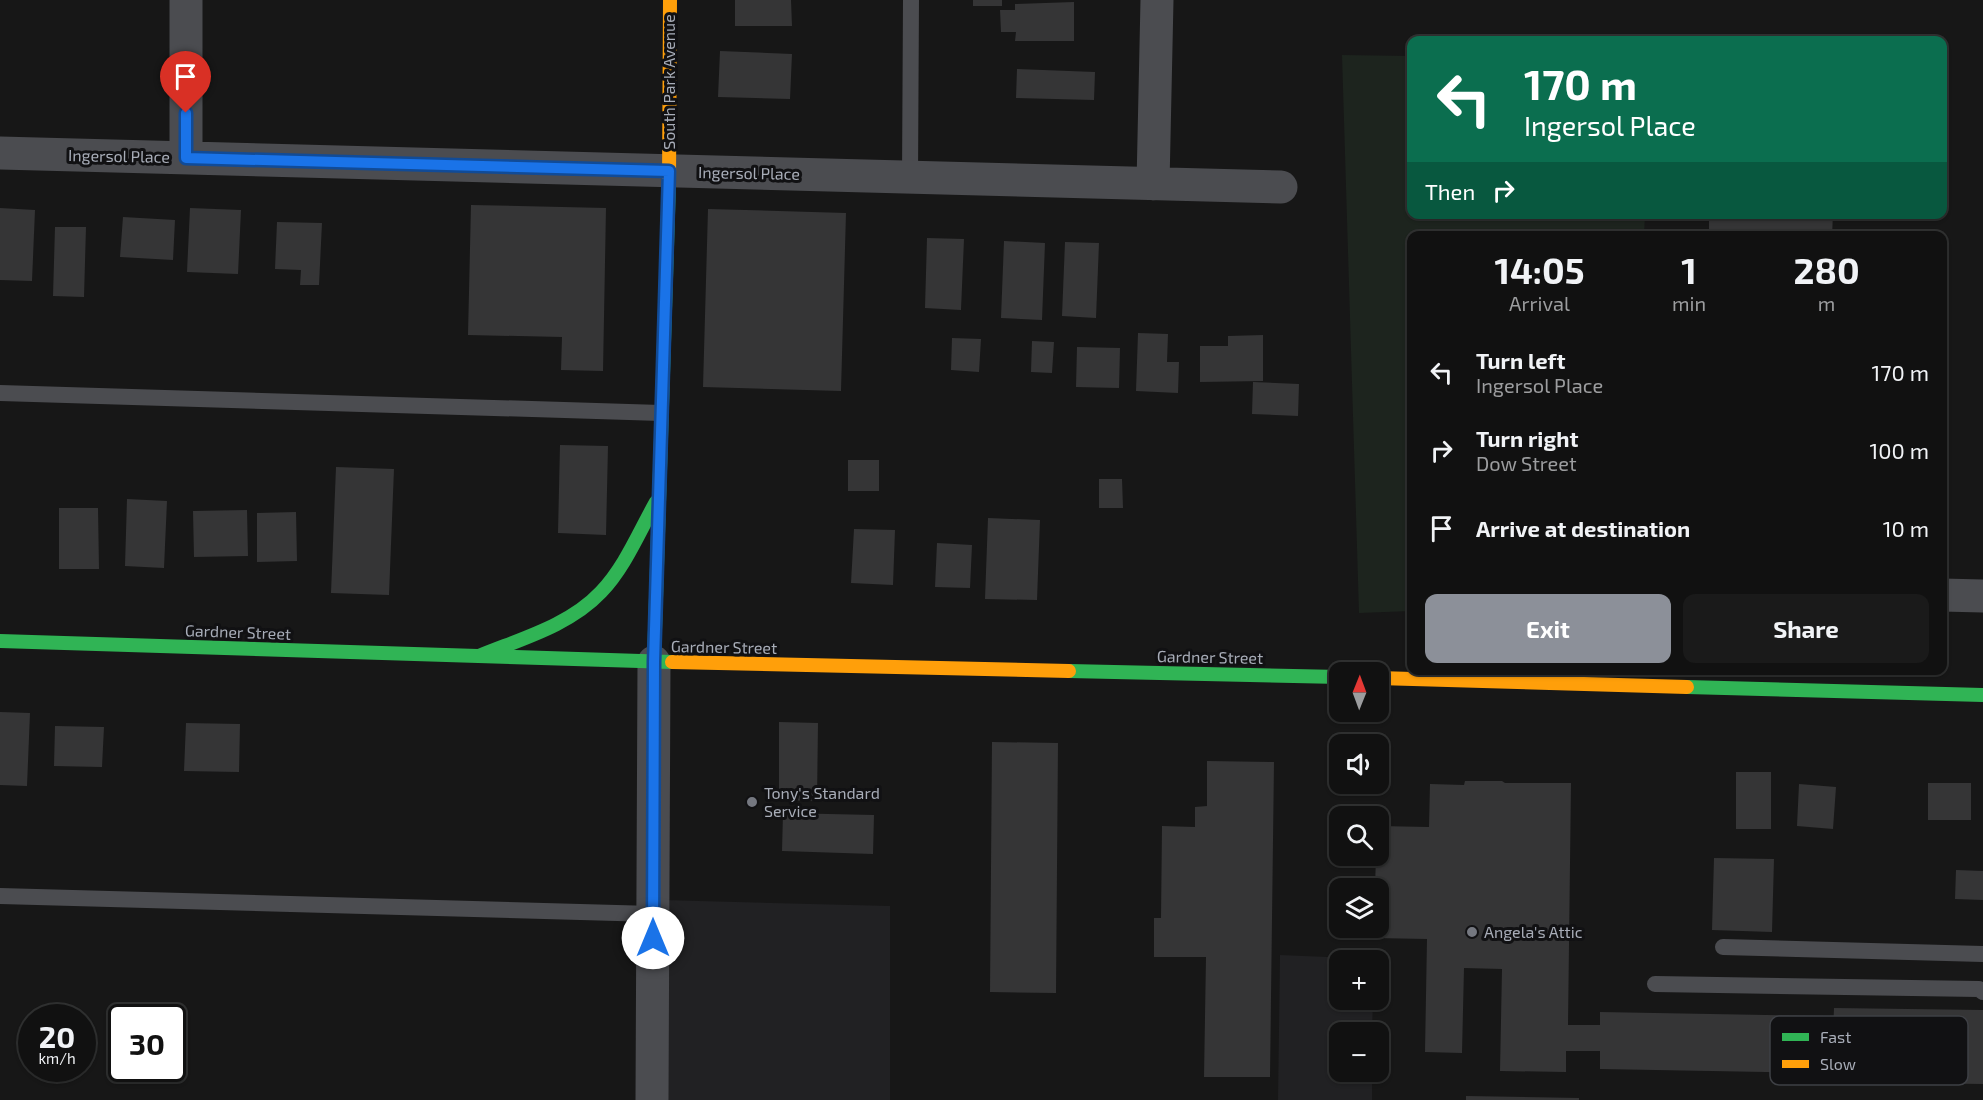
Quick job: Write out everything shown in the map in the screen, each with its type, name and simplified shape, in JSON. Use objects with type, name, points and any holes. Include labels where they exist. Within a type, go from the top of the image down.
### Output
[{"type":"main road","name":"South Park Avenue","points":[[654,662],[669,171],[670,0]]},
{"type":"main road","points":[[479,656],[558,622],[600,593],[617,571],[659,498]]},
{"type":"main road","name":"Gardner Street","points":[[0,641],[654,662],[1329,676]]},
{"type":"main road","points":[[1389,678],[1983,695]]},
{"type":"street","points":[[186,0],[186,158]]},
{"type":"street","points":[[1153,184],[1157,0]]},
{"type":"street","name":"Ingersol Place","points":[[0,153],[1281,187]]},
{"type":"street","points":[[1947,595],[1983,596]]},
{"type":"street","name":"South Park Avenue","points":[[652,1100],[654,662]]},
{"type":"lane","points":[[910,178],[911,0]]},
{"type":"lane","points":[[0,393],[662,413]]},
{"type":"lane","points":[[0,896],[653,914]]},
{"type":"lane","points":[[1723,947],[1983,954]]},
{"type":"lane","points":[[1654,984],[1979,989],[1983,992]]},
{"type":"shaded area","points":[[1342,55],[1407,56],[1407,219],[1645,219],[1644,231],[1407,231],[1407,611],[1359,613]]},
{"type":"shaded area","points":[[662,900],[890,906],[890,1100],[663,1100]]},
{"type":"shaded area","points":[[1280,955],[1329,957],[1329,1010],[1373,1010],[1372,1022],[1329,1022],[1329,1082],[1372,1082],[1372,1100],[1278,1100]]},
{"type":"building","points":[[735,0],[791,0],[792,26],[735,26]]},
{"type":"building","points":[[973,0],[1002,0],[1002,6],[973,6]]},
{"type":"building","points":[[1074,2],[1074,41],[1015,41],[1016,32],[1001,32],[1000,10],[1015,10],[1015,4]]},
{"type":"building","points":[[720,51],[792,54],[790,99],[718,97]]},
{"type":"building","points":[[1017,69],[1095,72],[1094,100],[1016,98]]},
{"type":"building","points":[[471,205],[606,208],[603,371],[561,370],[562,337],[468,335]]},
{"type":"building","points":[[0,208],[35,210],[32,281],[0,280]]},
{"type":"building","points":[[190,208],[241,210],[238,274],[187,272]]},
{"type":"building","points":[[708,209],[846,213],[841,391],[703,387]]},
{"type":"building","points":[[123,217],[175,220],[173,260],[120,257]]},
{"type":"building","points":[[1709,219],[1833,219],[1832,231],[1709,231]]},
{"type":"building","points":[[277,222],[322,223],[319,285],[300,285],[301,270],[275,269]]},
{"type":"building","points":[[55,227],[86,227],[84,297],[53,296]]},
{"type":"building","points":[[927,238],[964,239],[961,310],[925,308]]},
{"type":"building","points":[[1004,241],[1045,243],[1042,320],[1001,318]]},
{"type":"building","points":[[1065,242],[1099,243],[1096,318],[1062,316]]},
{"type":"building","points":[[1138,333],[1168,334],[1167,362],[1179,362],[1178,393],[1136,391]]},
{"type":"building","points":[[1263,335],[1263,381],[1200,382],[1200,346],[1228,346],[1228,336]]},
{"type":"building","points":[[952,338],[981,339],[979,372],[951,370]]},
{"type":"building","points":[[1032,341],[1054,342],[1052,373],[1031,372]]},
{"type":"building","points":[[1077,347],[1120,348],[1119,388],[1076,387]]},
{"type":"building","points":[[1253,382],[1299,384],[1298,416],[1252,414]]},
{"type":"building","points":[[560,445],[608,446],[606,535],[558,533]]},
{"type":"building","points":[[848,460],[879,460],[879,491],[848,491]]},
{"type":"building","points":[[336,467],[394,469],[389,595],[331,593]]},
{"type":"building","points":[[1099,479],[1122,479],[1123,508],[1099,508]]},
{"type":"building","points":[[127,499],[167,501],[164,568],[125,566]]},
{"type":"building","points":[[59,508],[98,508],[99,569],[59,569]]},
{"type":"building","points":[[247,510],[248,556],[194,557],[193,511]]},
{"type":"building","points":[[296,512],[297,561],[257,562],[257,513]]},
{"type":"building","points":[[988,518],[1040,520],[1037,600],[985,599]]},
{"type":"building","points":[[854,529],[895,530],[893,585],[851,583]]},
{"type":"building","points":[[937,543],[972,545],[970,588],[935,587]]},
{"type":"building","points":[[0,712],[30,713],[27,786],[0,785]]},
{"type":"building","points":[[779,722],[818,723],[817,801],[779,800]]},
{"type":"building","points":[[186,723],[240,724],[239,772],[184,771]]},
{"type":"building","points":[[55,726],[104,727],[102,767],[54,766]]},
{"type":"building","points":[[992,742],[1058,743],[1056,993],[990,992]]},
{"type":"building","points":[[1207,761],[1274,762],[1270,1077],[1204,1077],[1206,957],[1154,957],[1154,918],[1161,918],[1162,826],[1195,827],[1195,807],[1207,806]]},
{"type":"building","points":[[1736,772],[1771,772],[1771,829],[1736,829]]},
{"type":"building","name":"Angela's Attic","points":[[1465,781],[1571,783],[1568,1025],[1600,1025],[1600,1012],[1825,1016],[1770,1016],[1770,1072],[1600,1069],[1600,1051],[1566,1051],[1566,1072],[1500,1071],[1502,969],[1464,968],[1462,1053],[1425,1052],[1427,939],[1374,938],[1389,938],[1389,878],[1375,878],[1376,866],[1389,866],[1389,826],[1429,827],[1430,784],[1464,785]]},
{"type":"building","points":[[1928,783],[1971,783],[1971,820],[1928,820]]},
{"type":"building","points":[[1799,784],[1836,787],[1833,829],[1797,826]]},
{"type":"building","points":[[783,813],[874,815],[873,854],[782,851]]},
{"type":"building","points":[[1714,858],[1774,859],[1772,932],[1712,930]]},
{"type":"building","points":[[1956,870],[1983,871],[1983,900],[1955,899]]},
{"type":"building","name":"Angela's Attic","points":[[1834,1008],[1983,1010],[1983,1084],[1968,1084],[1968,1016],[1834,1016]]},
{"type":"building","points":[[1466,1096],[1579,1098],[1579,1100],[1466,1100]]},
{"type":"traffic: fast","points":[[654,662],[669,183]]},
{"type":"traffic: fast","points":[[479,656],[559,623],[588,604],[617,572],[656,502]]},
{"type":"traffic: fast","points":[[0,641],[672,662]]},
{"type":"traffic: fast","points":[[1069,671],[1329,677]]},
{"type":"traffic: fast","points":[[1687,687],[1983,695]]},
{"type":"traffic: slow","points":[[669,183],[670,0]]},
{"type":"traffic: slow","points":[[672,662],[1069,671]]},
{"type":"traffic: slow","points":[[1389,678],[1687,687]]},
{"type":"place","name":"Tony's Standard Service","points":[[752,802]]},
{"type":"place","name":"Angela's Attic","points":[[1472,932]]},
{"type":"route","points":[[186,113],[186,158],[669,171],[654,662],[653,938]]}]
